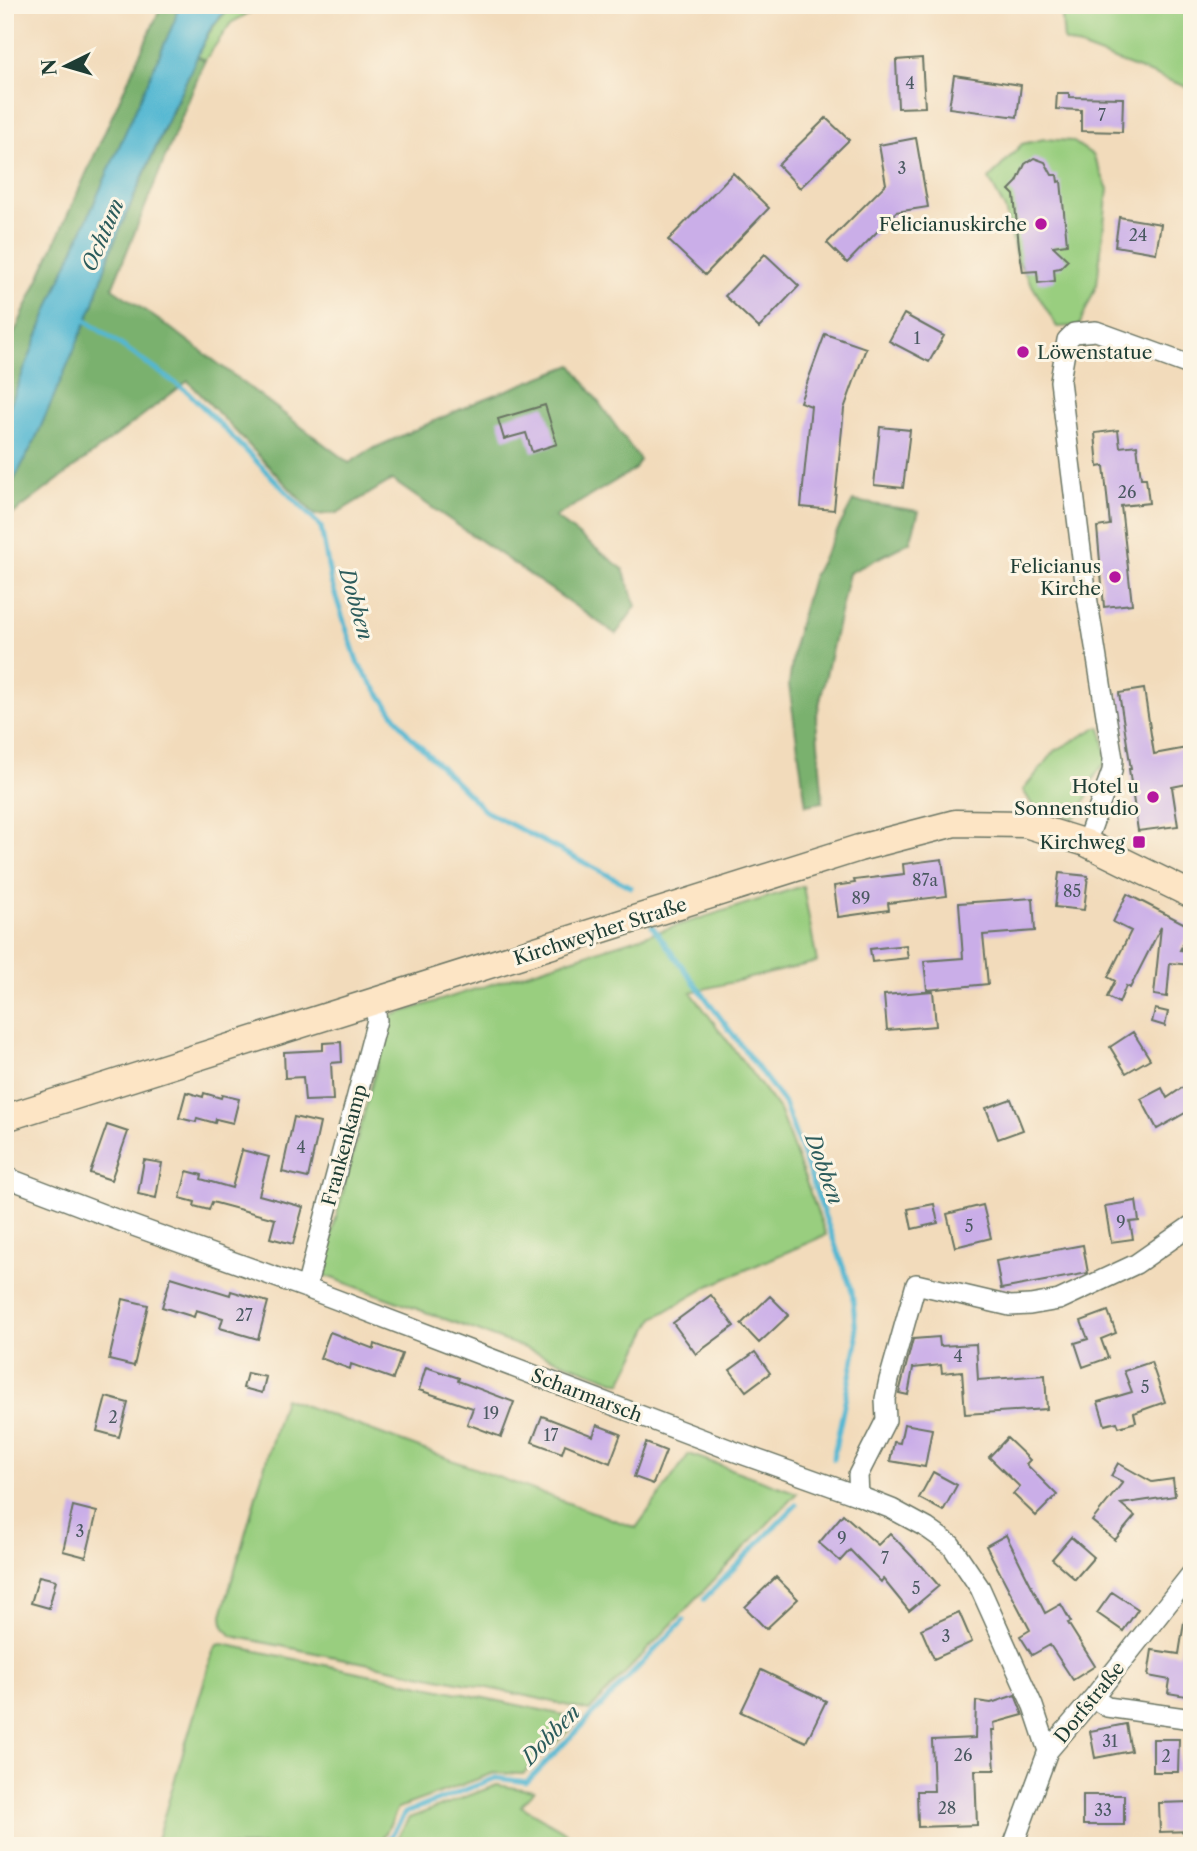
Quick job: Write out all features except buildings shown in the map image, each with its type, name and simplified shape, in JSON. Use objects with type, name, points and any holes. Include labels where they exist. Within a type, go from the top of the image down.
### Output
[{"type":"main road","name":"Kirchweyher Straße","points":[[5,1118],[859,848],[955,822],[1025,824],[1086,843],[1192,895]]},
{"type":"street","points":[[1086,843],[1112,771],[1113,759],[1086,590],[1060,380],[1067,340],[1074,333],[1093,331],[1192,366]]},
{"type":"street","name":"Frankenkamp","points":[[306,1288],[377,1020],[374,1002]]},
{"type":"street","name":"Scharmarsch","points":[[5,1173],[13,1180],[131,1225],[859,1496],[892,1509],[927,1528],[951,1545],[980,1588],[1033,1706],[1048,1751]]},
{"type":"street","points":[[859,1496],[858,1475],[886,1420],[885,1399],[889,1380],[916,1284],[1010,1306],[1059,1300],[1136,1264],[1187,1228]]},
{"type":"street","name":"Dorfstraße","points":[[1013,1846],[1048,1751],[1192,1573]]},
{"type":"street","points":[[1093,1698],[1107,1707],[1192,1719]]},
{"type":"green space","points":[[162,5],[178,5],[175,20],[58,285],[5,418],[5,354]]},
{"type":"green space","points":[[235,5],[263,5],[231,23],[205,60],[197,56],[213,28]]},
{"type":"green space","points":[[1061,5],[1192,5],[1192,89],[1064,41]]},
{"type":"green space","points":[[197,56],[205,60],[112,288],[179,334],[349,463],[370,450],[479,401],[572,365],[640,460],[635,469],[555,517],[623,569],[636,606],[616,634],[392,480],[337,513],[315,515],[188,381],[13,514],[5,510],[5,497],[35,440],[93,306],[112,247]]},
{"type":"green space","points":[[1044,139],[1072,141],[1093,155],[1108,189],[1097,284],[1079,326],[1057,327],[1017,260],[1005,209],[989,179],[1022,144]]},
{"type":"green space","points":[[853,501],[919,511],[910,542],[849,573],[816,719],[823,802],[806,805],[789,685],[795,639],[812,578]]},
{"type":"green space","points":[[1096,728],[1101,728],[1107,760],[1094,778],[1081,810],[1073,818],[1034,808],[1023,790],[1055,751]]},
{"type":"green space","points":[[803,886],[817,962],[691,992],[779,1110],[826,1235],[711,1285],[654,1318],[621,1383],[321,1274],[390,1016]]},
{"type":"green space","points":[[284,1398],[636,1528],[689,1454],[797,1493],[589,1711],[232,1636],[223,1624],[222,1615]]},
{"type":"green space","points":[[223,1644],[532,1708],[578,1721],[523,1774],[494,1773],[398,1808],[379,1846],[155,1846],[213,1652],[217,1645]]},
{"type":"green space","points":[[497,1785],[534,1791],[521,1806],[589,1846],[393,1846],[409,1818]]},
{"type":"water","name":"Ochtum","points":[[178,5],[235,5],[223,13],[209,31],[112,247],[93,306],[35,440],[5,497],[5,418],[58,285],[175,20]]},
{"type":"waterway","name":"Dobben","points":[[81,317],[188,392],[321,527],[331,582],[358,664],[408,734],[485,811],[631,887]]},
{"type":"waterway","name":"Dobben","points":[[652,926],[784,1103],[852,1291],[857,1342],[833,1459]]},
{"type":"waterway","name":"Dobben","points":[[704,1599],[796,1505]]},
{"type":"waterway","name":"Dobben","points":[[385,1846],[405,1813],[496,1778],[527,1782],[684,1620]]},
{"type":"place","name":"Felicianuskirche","points":[[1041,224]]},
{"type":"place","name":"Löwenstatue","points":[[1023,352]]},
{"type":"place","name":"Felicianus Kirche","points":[[1115,577]]},
{"type":"place","name":"Hotel u Sonnenstudio","points":[[1153,797]]},
{"type":"place","name":"Kirchweg","points":[[1139,842]]}]
